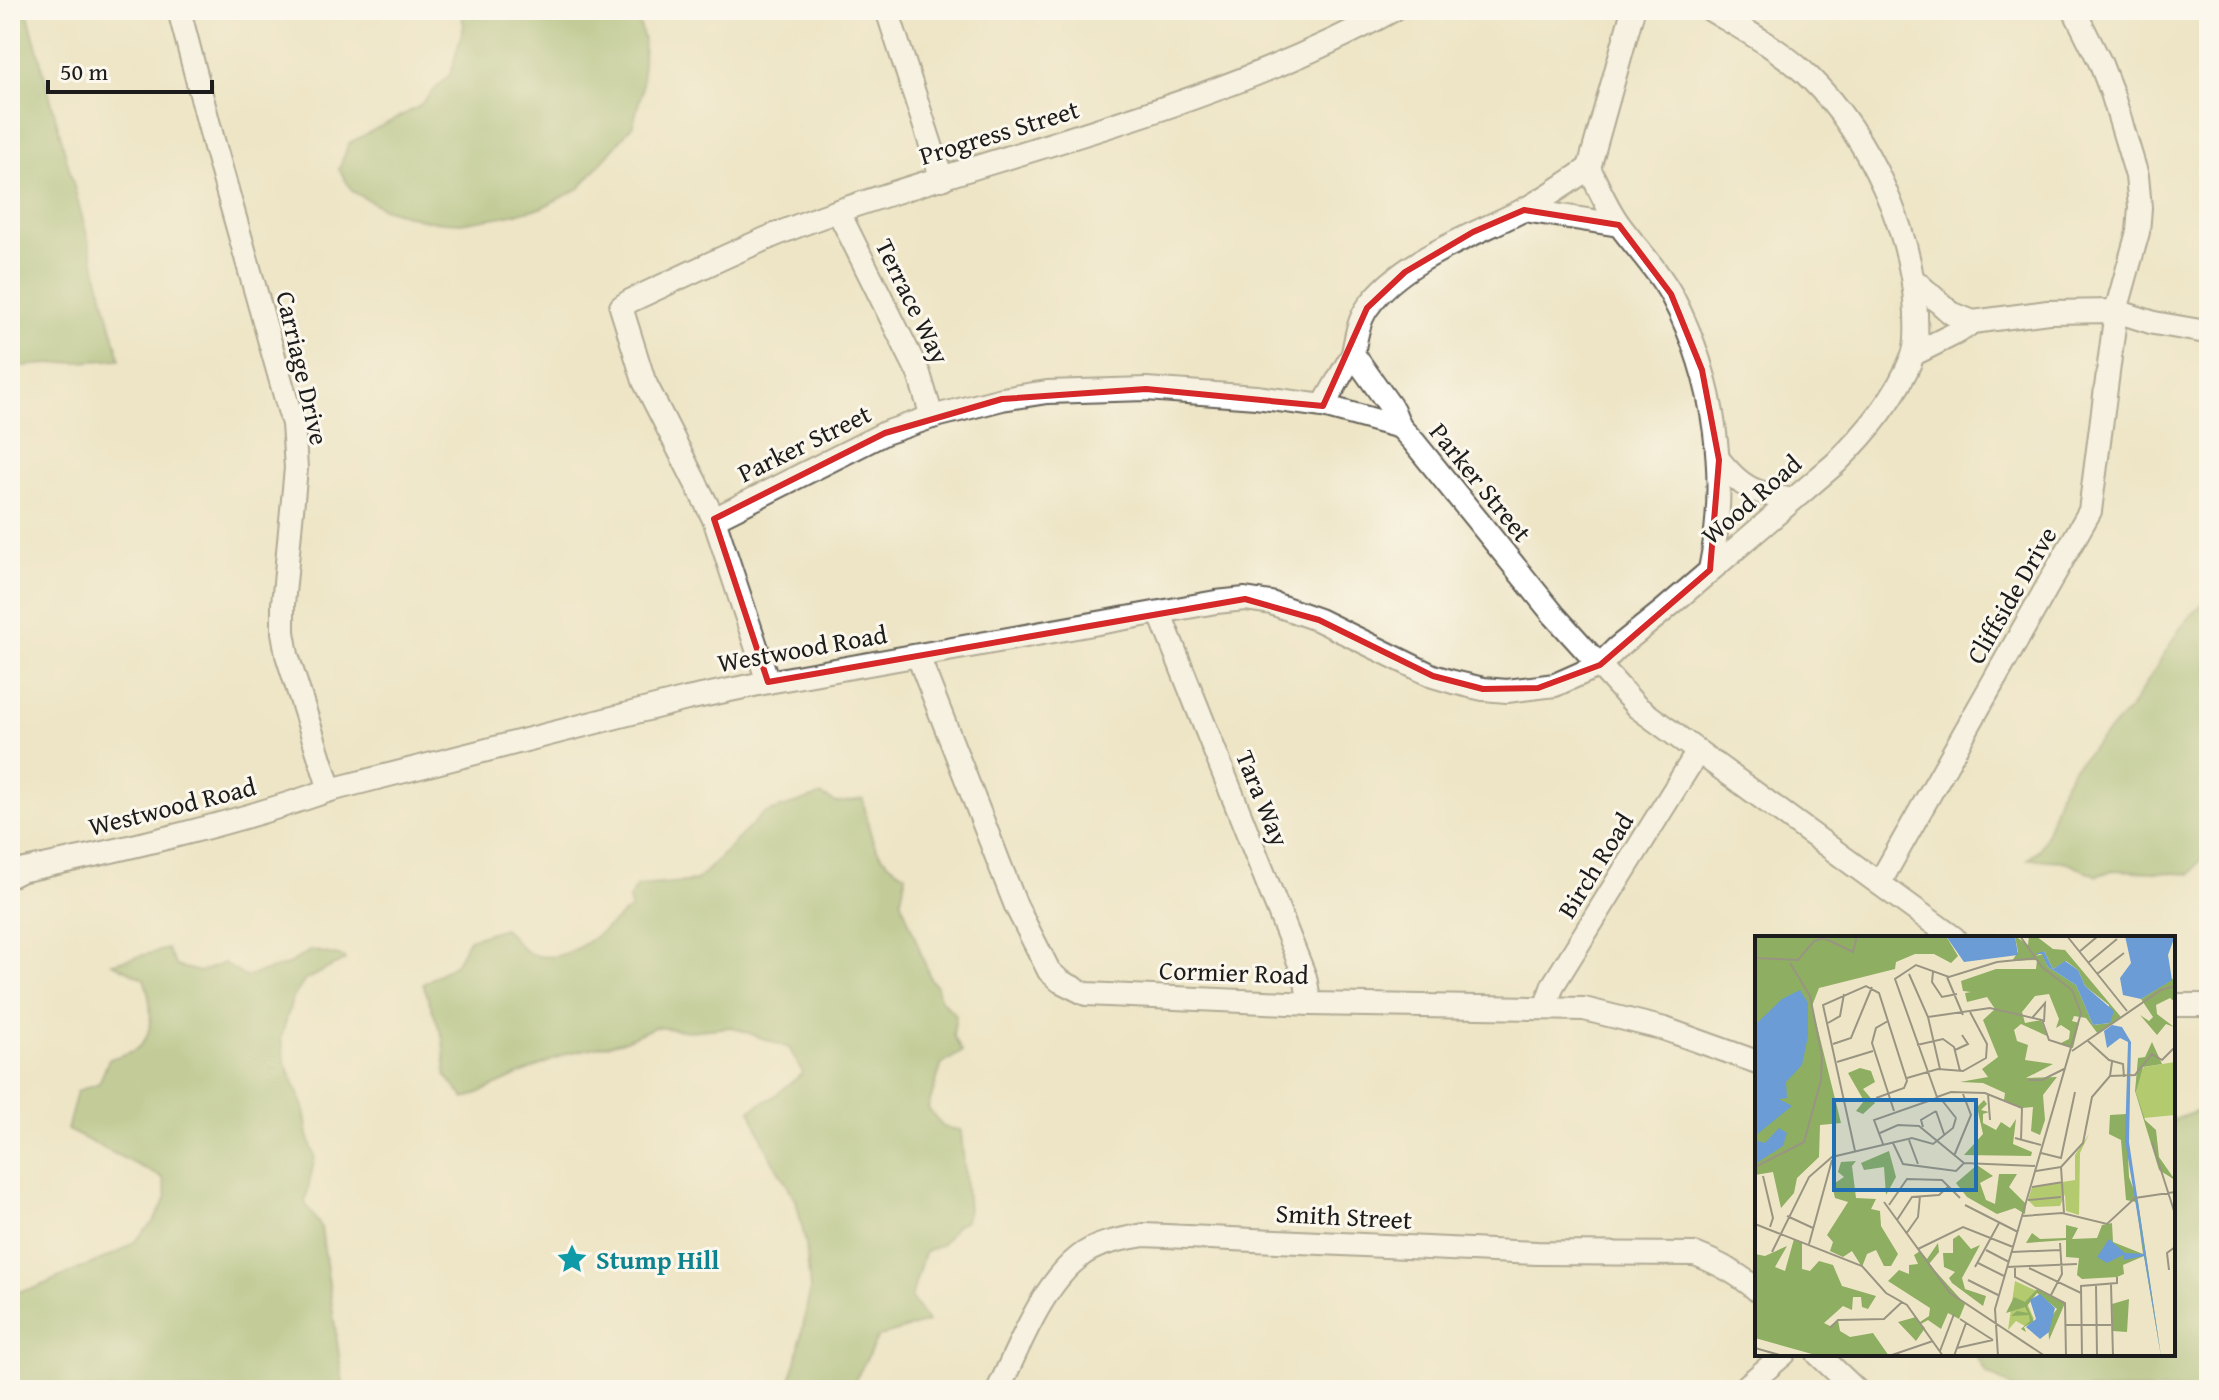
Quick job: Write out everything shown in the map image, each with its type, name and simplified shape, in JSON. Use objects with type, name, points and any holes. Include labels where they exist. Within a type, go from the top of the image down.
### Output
[{"type":"street","name":"Carriage Drive","points":[[179,10],[293,424],[296,468],[283,632],[287,655],[330,790]]},
{"type":"street","points":[[887,10],[942,179]]},
{"type":"street","name":"Progress Street","points":[[714,519],[644,381],[621,307],[723,258],[838,211],[1078,138],[1228,85],[1393,10]]},
{"type":"street","points":[[1323,406],[1353,354],[1358,327],[1367,308],[1395,281],[1473,232],[1524,210],[1589,168],[1633,10]]},
{"type":"street","name":"Wood Road","points":[[1600,665],[1861,437],[1878,417],[1914,354],[1914,280],[1895,211],[1870,161],[1833,105],[1788,57],[1711,10]]},
{"type":"street","name":"Cliffside Drive","points":[[1880,882],[2090,511],[2116,311],[2138,232],[2140,208],[2137,176],[2112,93],[2074,10]]},
{"type":"street","points":[[1589,168],[1619,225],[1647,258],[1671,294],[1702,370],[1719,460],[1718,521],[1710,570]]},
{"type":"street","points":[[1524,210],[1619,225]]},
{"type":"street","name":"Terrace Way","points":[[838,211],[919,374],[932,417]]},
{"type":"street","points":[[1914,280],[1951,313],[1973,322]]},
{"type":"street","points":[[1914,354],[1973,322],[2048,312],[2116,311],[2154,323],[2206,332]]},
{"type":"street","points":[[1353,354],[1393,410],[1400,427]]},
{"type":"street","name":"Parker Street","points":[[714,519],[885,433],[1002,399],[1047,392],[1146,389],[1256,397],[1323,406],[1375,418],[1400,427],[1554,615],[1637,707],[1951,936]]},
{"type":"street","points":[[1719,460],[1731,476],[1746,487],[1759,494],[1792,500]]},
{"type":"street","points":[[714,519],[768,682]]},
{"type":"street","name":"Westwood Road","points":[[10,876],[20,871],[179,836],[330,790],[687,699],[1216,602],[1245,599],[1271,603],[1319,620],[1433,676],[1483,689],[1507,691],[1555,685],[1600,665]]},
{"type":"street","name":"Tara Way","points":[[1160,614],[1305,977],[1310,1004]]},
{"type":"street","name":"Cormier Road","points":[[918,656],[1016,906],[1049,971],[1060,981],[1086,994],[1310,1004],[1584,1009],[1665,1029],[1755,1061]]},
{"type":"street","name":"Birch Road","points":[[1545,1008],[1553,985],[1697,753]]},
{"type":"street","points":[[2175,1005],[2209,1005]]},
{"type":"street","name":"Smith Street","points":[[998,1390],[1050,1289],[1080,1256],[1114,1241],[1144,1235],[1537,1253],[1695,1254],[1743,1277],[1755,1288]]},
{"type":"street","points":[[1742,1390],[1782,1356]]},
{"type":"street","points":[[1820,1356],[1856,1390]]},
{"type":"highlighted area","points":[[1524,210],[1619,225],[1671,294],[1702,370],[1719,460],[1710,570],[1600,665],[1538,688],[1483,689],[1433,676],[1319,620],[1245,599],[768,682],[714,519],[885,433],[1002,399],[1146,389],[1323,406],[1367,308],[1405,272],[1473,232]]},
{"type":"green space","points":[[10,10],[27,10],[120,359],[10,367]]},
{"type":"green space","points":[[460,10],[636,10],[644,40],[642,91],[633,125],[580,188],[541,208],[461,223],[427,221],[382,208],[352,191],[339,169],[349,143],[418,107],[451,73],[464,25]]},
{"type":"green space","points":[[2209,596],[2209,848],[2191,874],[2113,870],[2097,876],[2063,861],[2028,859],[2039,850],[2045,838],[2061,789],[2073,768],[2130,709],[2181,627]]},
{"type":"green space","points":[[821,795],[837,803],[863,799],[870,834],[879,852],[906,874],[901,900],[940,999],[956,1015],[953,1035],[962,1052],[942,1064],[928,1108],[943,1127],[961,1130],[968,1210],[965,1221],[957,1225],[941,1245],[924,1253],[911,1298],[928,1322],[878,1337],[850,1390],[786,1390],[796,1362],[810,1290],[806,1245],[796,1200],[771,1158],[750,1110],[773,1097],[803,1073],[789,1048],[732,1027],[689,1031],[655,1027],[621,1042],[568,1053],[465,1099],[446,1076],[443,1039],[423,984],[455,964],[469,939],[504,928],[526,951],[540,956],[568,952],[596,936],[631,908],[629,899],[637,886],[696,881],[763,814]]},
{"type":"green space","points":[[167,949],[176,966],[200,972],[224,963],[245,977],[287,965],[311,950],[344,957],[345,960],[305,980],[292,1000],[281,1038],[285,1062],[304,1107],[315,1157],[305,1203],[321,1227],[344,1390],[10,1390],[10,1293],[35,1288],[119,1252],[154,1221],[167,1197],[163,1178],[67,1130],[77,1091],[99,1083],[109,1059],[139,1047],[148,1032],[150,1005],[144,979],[112,963]]},
{"type":"green space","points":[[2209,1107],[2209,1390],[2015,1390],[1986,1373],[1977,1356],[2175,1356],[2175,1119]]},
{"type":"place","name":"Stump Hill","points":[[572,1259]]}]
